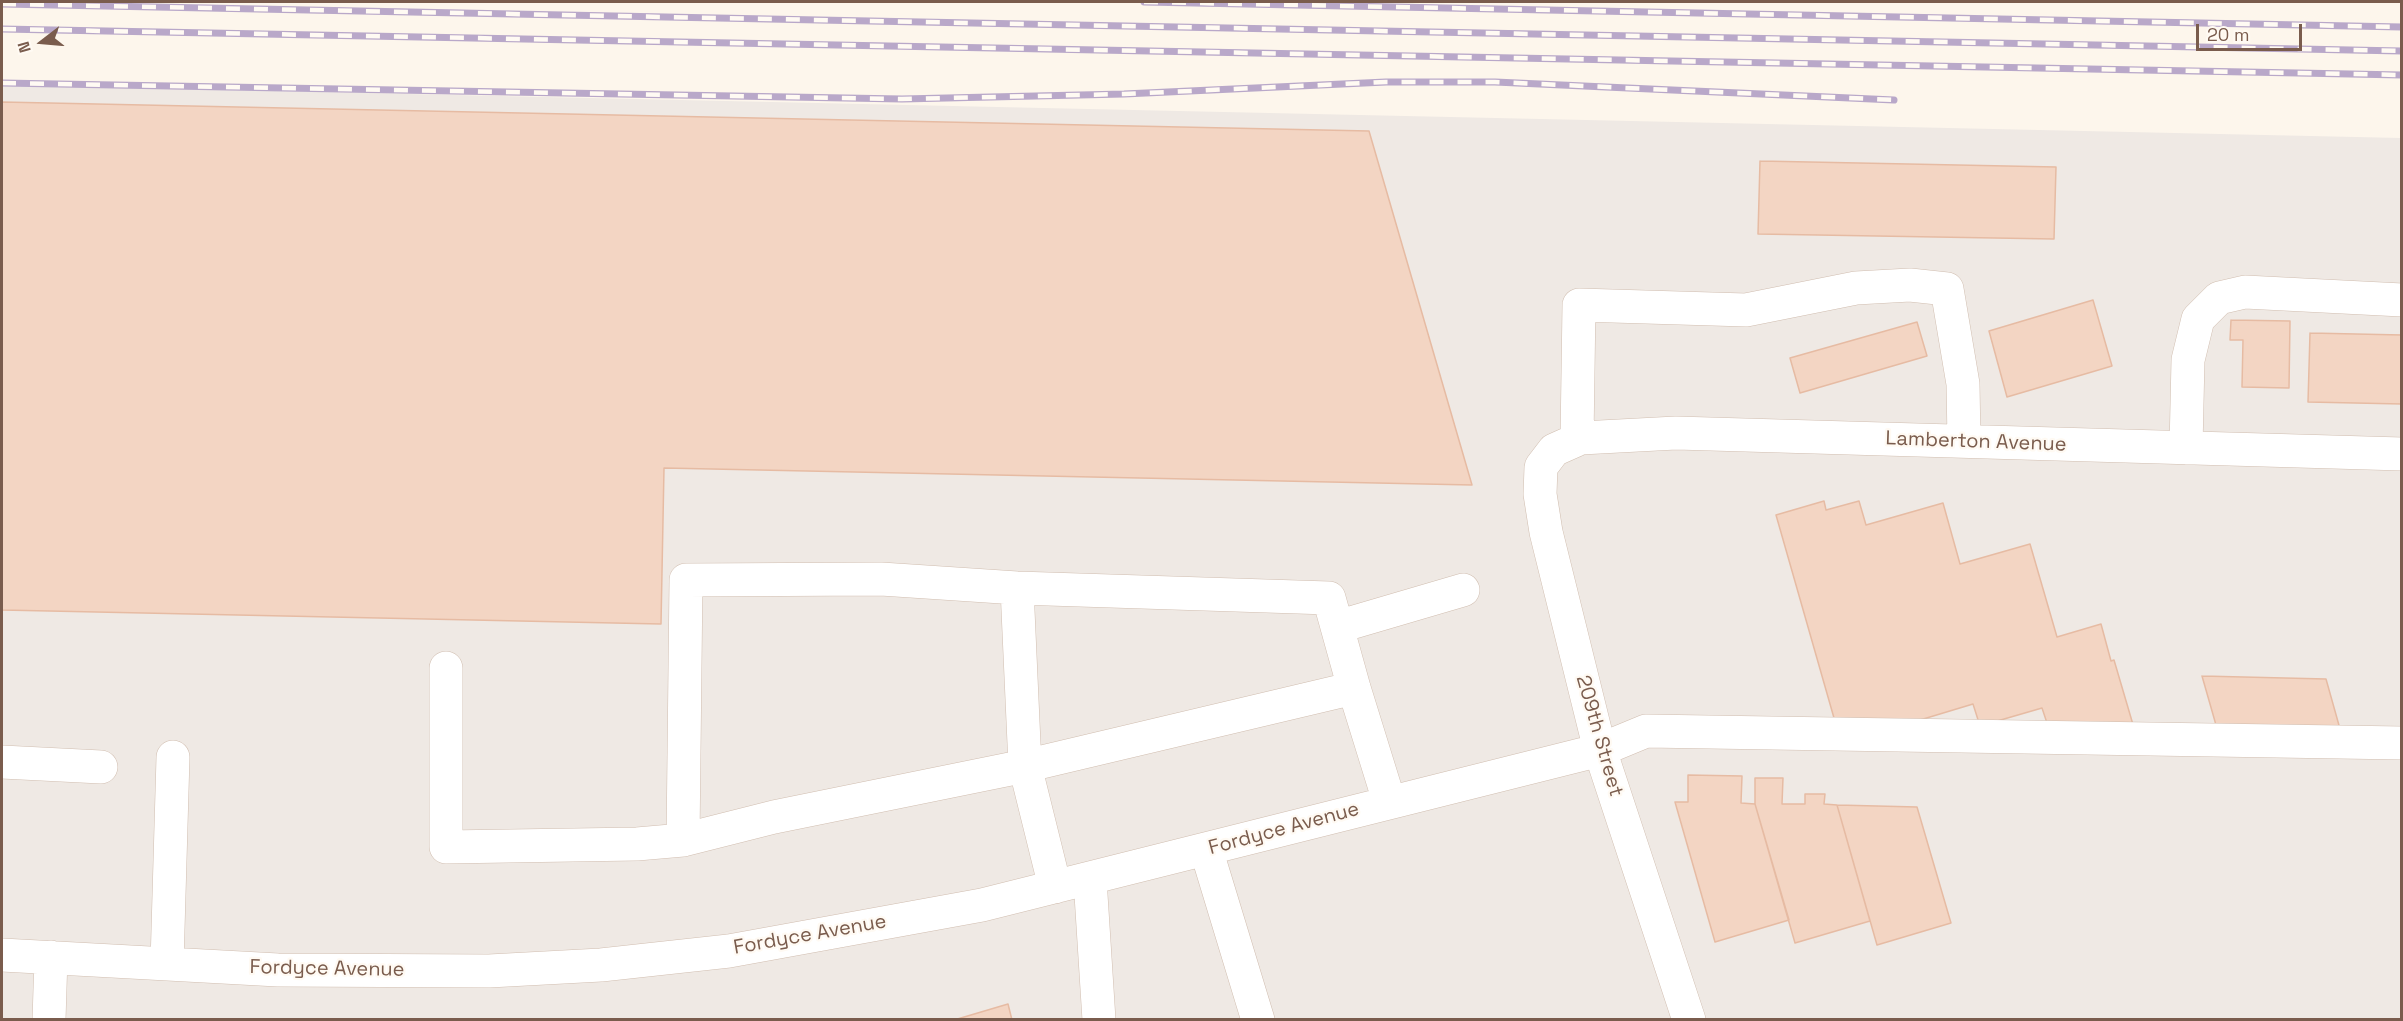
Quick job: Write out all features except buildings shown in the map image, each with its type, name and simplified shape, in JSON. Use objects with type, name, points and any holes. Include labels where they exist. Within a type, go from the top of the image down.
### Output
[{"type":"street","points":[[1565,445],[1579,305],[1746,310],[1856,288],[1910,285],[1947,289],[1963,384],[1964,441]]},
{"type":"street","points":[[2186,448],[2188,360],[2198,319],[2219,298],[2246,292],[2402,300]]},
{"type":"street","name":"Lamberton Avenue","points":[[1565,445],[1676,433],[2402,454]]},
{"type":"street","name":"209th Street","points":[[1565,445],[1541,467],[1540,494],[1546,532],[1600,750],[1689,1020]]},
{"type":"street","points":[[683,840],[686,580],[881,579],[1017,588],[1329,598],[1389,801]]},
{"type":"street","points":[[1017,588],[1025,766],[1055,887]]},
{"type":"street","points":[[1337,627],[1462,590]]},
{"type":"street","points":[[446,668],[446,847],[637,844],[683,840],[774,817],[1025,766],[1354,687]]},
{"type":"street","name":"Fordyce Avenue","points":[[2,955],[278,970],[477,971],[601,965],[729,951],[982,905],[1389,801],[1600,750],[1646,731],[2402,743]]},
{"type":"street","points":[[167,963],[173,757]]},
{"type":"street","points":[[2,762],[101,768]]},
{"type":"street","points":[[1206,849],[1258,1020]]},
{"type":"street","points":[[1090,879],[1099,1020]]},
{"type":"street","points":[[49,1020],[51,957]]},
{"type":"shaded area","points":[[2,85],[2401,138],[2401,1019],[2,1020]]},
{"type":"railway","points":[[1144,2],[2402,27]]},
{"type":"railway","points":[[2,4],[2402,51]]},
{"type":"railway","points":[[2,29],[2402,75]]},
{"type":"railway","points":[[2,83],[902,99],[1124,94],[1386,82],[1495,82],[1894,100]]}]
